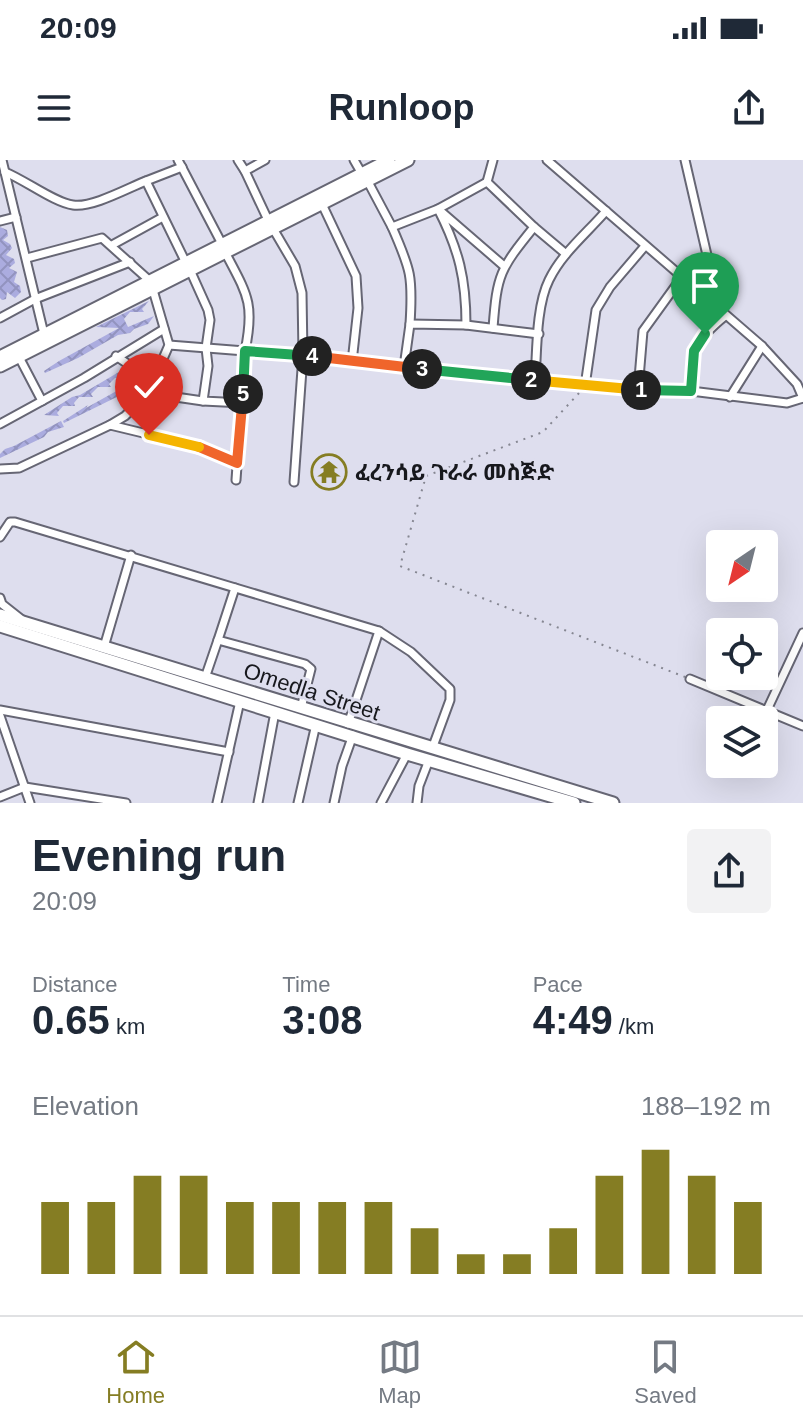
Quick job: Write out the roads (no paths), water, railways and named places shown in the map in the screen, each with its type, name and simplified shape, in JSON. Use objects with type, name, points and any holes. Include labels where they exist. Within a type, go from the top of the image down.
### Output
[{"type":"main road","points":[[271,224],[322,204],[389,160]]},
{"type":"main road","points":[[0,366],[364,177],[408,160]]},
{"type":"main road","points":[[0,357],[151,286]]},
{"type":"main road","name":"Omedla Street","points":[[0,615],[301,708],[407,754],[431,755],[613,803]]},
{"type":"main road","name":"Omedla Street","points":[[0,626],[275,712],[350,730],[574,803]]},
{"type":"street","points":[[2,160],[44,334]]},
{"type":"street","points":[[238,160],[295,266],[302,293],[303,355],[294,482]]},
{"type":"street","points":[[245,171],[265,160]]},
{"type":"street","points":[[354,160],[409,264],[412,280],[410,324],[404,367]]},
{"type":"street","points":[[392,227],[438,209],[487,182],[493,160]]},
{"type":"street","points":[[169,345],[303,355],[585,386],[691,391],[787,403],[803,398],[797,384],[762,346],[547,160]]},
{"type":"street","points":[[685,160],[710,268],[704,297]]},
{"type":"street","points":[[5,172],[62,202],[78,206],[146,181],[180,164],[248,296],[250,324],[245,351],[236,480]]},
{"type":"street","points":[[146,181],[208,310],[208,366],[203,401]]},
{"type":"street","points":[[487,182],[566,254]]},
{"type":"street","points":[[322,204],[356,276],[358,308],[352,362]]},
{"type":"street","points":[[438,209],[504,266]]},
{"type":"street","points":[[438,209],[454,241],[464,274],[466,325]]},
{"type":"street","points":[[535,380],[548,281],[566,254],[606,211]]},
{"type":"street","points":[[0,221],[16,217]]},
{"type":"street","points":[[112,245],[163,217]]},
{"type":"street","points":[[493,328],[498,280],[504,266],[534,227]]},
{"type":"street","points":[[0,469],[19,468],[125,416],[148,393],[169,345],[151,286],[112,245],[97,237],[27,258]]},
{"type":"street","points":[[585,386],[596,310],[610,287],[645,246]]},
{"type":"street","points":[[0,308],[1,318],[35,299],[130,262]]},
{"type":"street","points":[[638,390],[643,331],[682,277]]},
{"type":"street","points":[[691,391],[694,351],[725,316]]},
{"type":"street","points":[[410,324],[466,325],[539,334]]},
{"type":"street","points":[[0,424],[164,329]]},
{"type":"street","points":[[730,397],[762,346]]},
{"type":"street","points":[[116,356],[153,381]]},
{"type":"street","points":[[19,357],[42,401]]},
{"type":"street","points":[[148,393],[243,403]]},
{"type":"street","points":[[110,425],[193,445],[237,463]]},
{"type":"street","points":[[0,537],[5,526],[15,522],[379,631],[411,652],[450,689],[450,700],[419,786],[417,803]]},
{"type":"street","points":[[104,647],[131,555]]},
{"type":"street","points":[[205,678],[235,588]]},
{"type":"street","points":[[0,598],[2,604],[28,625]]},
{"type":"street","points":[[334,803],[350,730],[379,631]]},
{"type":"street","points":[[769,706],[803,633]]},
{"type":"street","points":[[218,640],[309,666],[311,669],[301,708]]},
{"type":"street","points":[[690,679],[757,706]]},
{"type":"street","points":[[217,803],[240,701]]},
{"type":"street","points":[[258,803],[275,712]]},
{"type":"street","points":[[30,803],[0,713],[229,752]]},
{"type":"street","points":[[778,715],[803,726]]},
{"type":"street","points":[[298,803],[316,724]]},
{"type":"street","points":[[381,803],[407,754]]},
{"type":"street","points":[[0,797],[25,787],[126,803]]},
{"type":"place","name":"ፈረንሳይ ጉራራ መስጅድ","points":[[329,472]]}]
